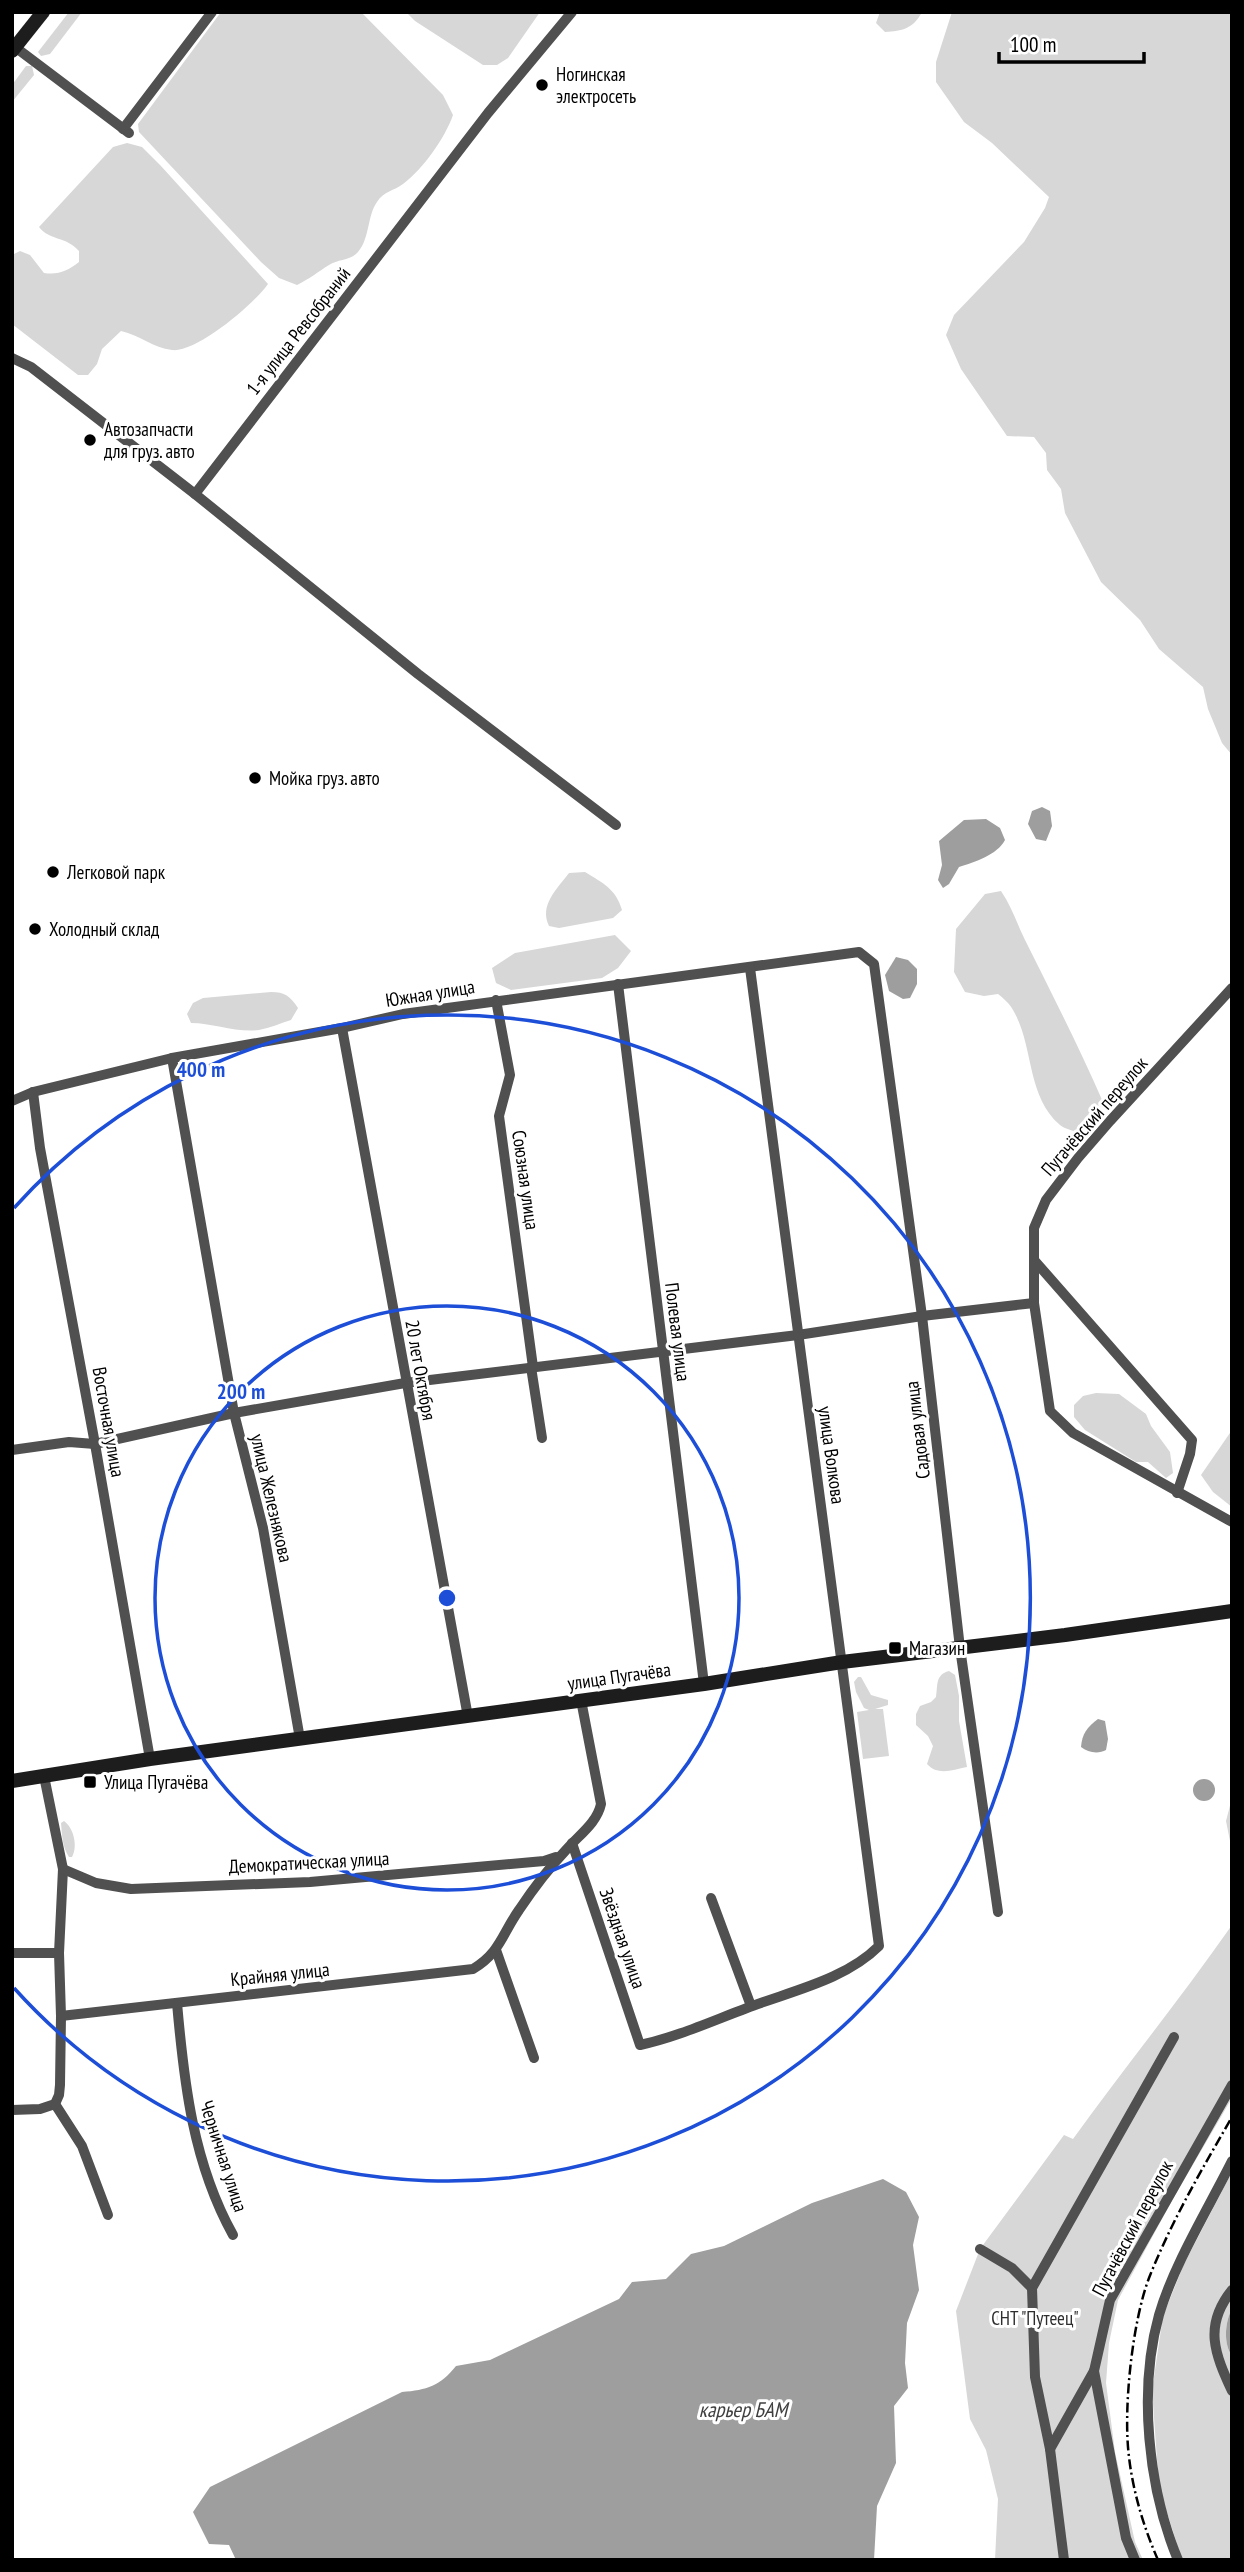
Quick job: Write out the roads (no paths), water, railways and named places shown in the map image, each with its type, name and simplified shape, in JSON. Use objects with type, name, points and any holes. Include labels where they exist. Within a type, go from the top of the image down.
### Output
[{"type":"street","points":[[43,12],[14,49],[126,131],[212,12]]},
{"type":"street","name":"1-я улица Ревсобраний","points":[[195,494],[488,113],[572,12]]},
{"type":"street","points":[[12,358],[31,367],[195,494],[418,674],[616,825]]},
{"type":"street","name":"Южная улица","points":[[12,1101],[33,1092],[172,1058],[342,1028],[403,1014],[859,952]]},
{"type":"street","name":"Садовая улица","points":[[859,952],[874,964],[922,1315],[960,1647],[998,1912]]},
{"type":"street","name":"улица Волкова","points":[[750,968],[879,1946],[841,1972],[751,2006]]},
{"type":"street","name":"Полевая улица","points":[[618,984],[704,1684]]},
{"type":"street","name":"Пугачёвский переулок","points":[[1232,988],[1078,1158],[1046,1200],[1034,1227],[1034,1303],[1050,1411],[1073,1433],[1232,1522]]},
{"type":"street","name":"Союзная улица","points":[[496,1000],[510,1075],[499,1116],[542,1438]]},
{"type":"street","name":"20 лет Октября","points":[[342,1028],[468,1717]]},
{"type":"street","name":"улица Железнякова","points":[[172,1058],[234,1413],[263,1528],[300,1739]]},
{"type":"street","name":"Восточная улица","points":[[33,1092],[40,1148],[150,1759]]},
{"type":"street","points":[[1034,1260],[1192,1440],[1177,1493]]},
{"type":"street","points":[[12,1450],[69,1442],[95,1444],[234,1413],[405,1382],[798,1335],[922,1315],[1034,1303]]},
{"type":"street","name":"улица Пугачёва","points":[[12,1781],[150,1759],[704,1684],[842,1662],[1232,1611]]},
{"type":"street","points":[[534,2058],[496,1951],[516,1913],[548,1868],[599,1816],[601,1804],[582,1700]]},
{"type":"street","points":[[12,2110],[40,2109],[55,2104],[59,2095],[59,1953],[63,1869],[44,1776]]},
{"type":"street","name":"Звёздная улица","points":[[572,1843],[640,2045],[663,2040],[751,2006]]},
{"type":"street","name":"Демократическая улица","points":[[63,1869],[96,1883],[131,1889],[310,1882],[544,1861],[560,1856]]},
{"type":"street","points":[[711,1898],[751,2006]]},
{"type":"street","name":"Крайняя улица","points":[[61,2016],[473,1969],[488,1960],[496,1951]]},
{"type":"street","points":[[12,1953],[59,1953]]},
{"type":"street","name":"Черничная улица","points":[[177,2003],[188,2111],[213,2192],[233,2235]]},
{"type":"street","points":[[1064,2560],[1050,2449],[1035,2377],[1032,2288],[1174,2037]]},
{"type":"street","name":"Пугачёвский переулок","points":[[1135,2560],[1126,2538],[1094,2371],[1110,2300],[1232,2085]]},
{"type":"street","points":[[55,2104],[82,2146],[108,2215]]},
{"type":"street","points":[[1178,2560],[1156,2492],[1147,2396],[1151,2363],[1159,2316],[1170,2284],[1232,2161]]},
{"type":"street","points":[[980,2249],[1012,2268],[1032,2288]]},
{"type":"street","points":[[1232,2290],[1214,2322],[1213,2343],[1232,2391]]},
{"type":"street","points":[[1050,2449],[1094,2371]]},
{"type":"water","points":[[1042,807],[1050,811],[1052,826],[1046,841],[1036,839],[1028,824],[1032,811]]},
{"type":"water","points":[[986,819],[1000,828],[1005,840],[991,854],[959,867],[949,884],[943,888],[938,880],[942,865],[939,841],[964,820]]},
{"type":"water","points":[[896,957],[908,960],[917,969],[917,984],[910,998],[903,999],[889,991],[885,975]]},
{"type":"water","points":[[1098,1719],[1105,1721],[1108,1739],[1106,1750],[1090,1752],[1081,1747],[1083,1738],[1088,1728]]},
{"type":"water","points":[[1204,1779],[1212,1782],[1215,1790],[1212,1798],[1204,1801],[1196,1798],[1193,1790],[1196,1782]]},
{"type":"water","name":"карьер БАМ","points":[[883,2179],[906,2192],[919,2217],[913,2245],[919,2290],[907,2323],[905,2363],[908,2388],[894,2406],[896,2463],[877,2506],[874,2560],[236,2560],[229,2545],[209,2544],[193,2512],[210,2487],[402,2392],[432,2386],[456,2366],[490,2360],[619,2299],[632,2282],[666,2279],[691,2254],[724,2246],[812,2203]]},
{"type":"water","points":[[1232,2309],[1232,2356],[1227,2345],[1226,2332]]},
{"type":"railway","points":[[1158,2560],[1133,2483],[1127,2438],[1130,2367],[1138,2318],[1149,2278],[1167,2237],[1232,2117]]},
{"type":"place","name":"Ногинская электросеть","points":[[542,85]]},
{"type":"place","name":"Автозапчасти для груз. авто","points":[[90,440]]},
{"type":"place","name":"Мойка груз. авто","points":[[255,778]]},
{"type":"place","name":"Легковой парк","points":[[53,872]]},
{"type":"place","name":"Холодный склад","points":[[35,929]]},
{"type":"place","name":"Магазин","points":[[895,1648]]},
{"type":"place","name":"Улица Пугачёва","points":[[90,1782]]},
{"type":"park label","name":"СНТ \"Путеец\"","points":[[1035,2318]]}]
